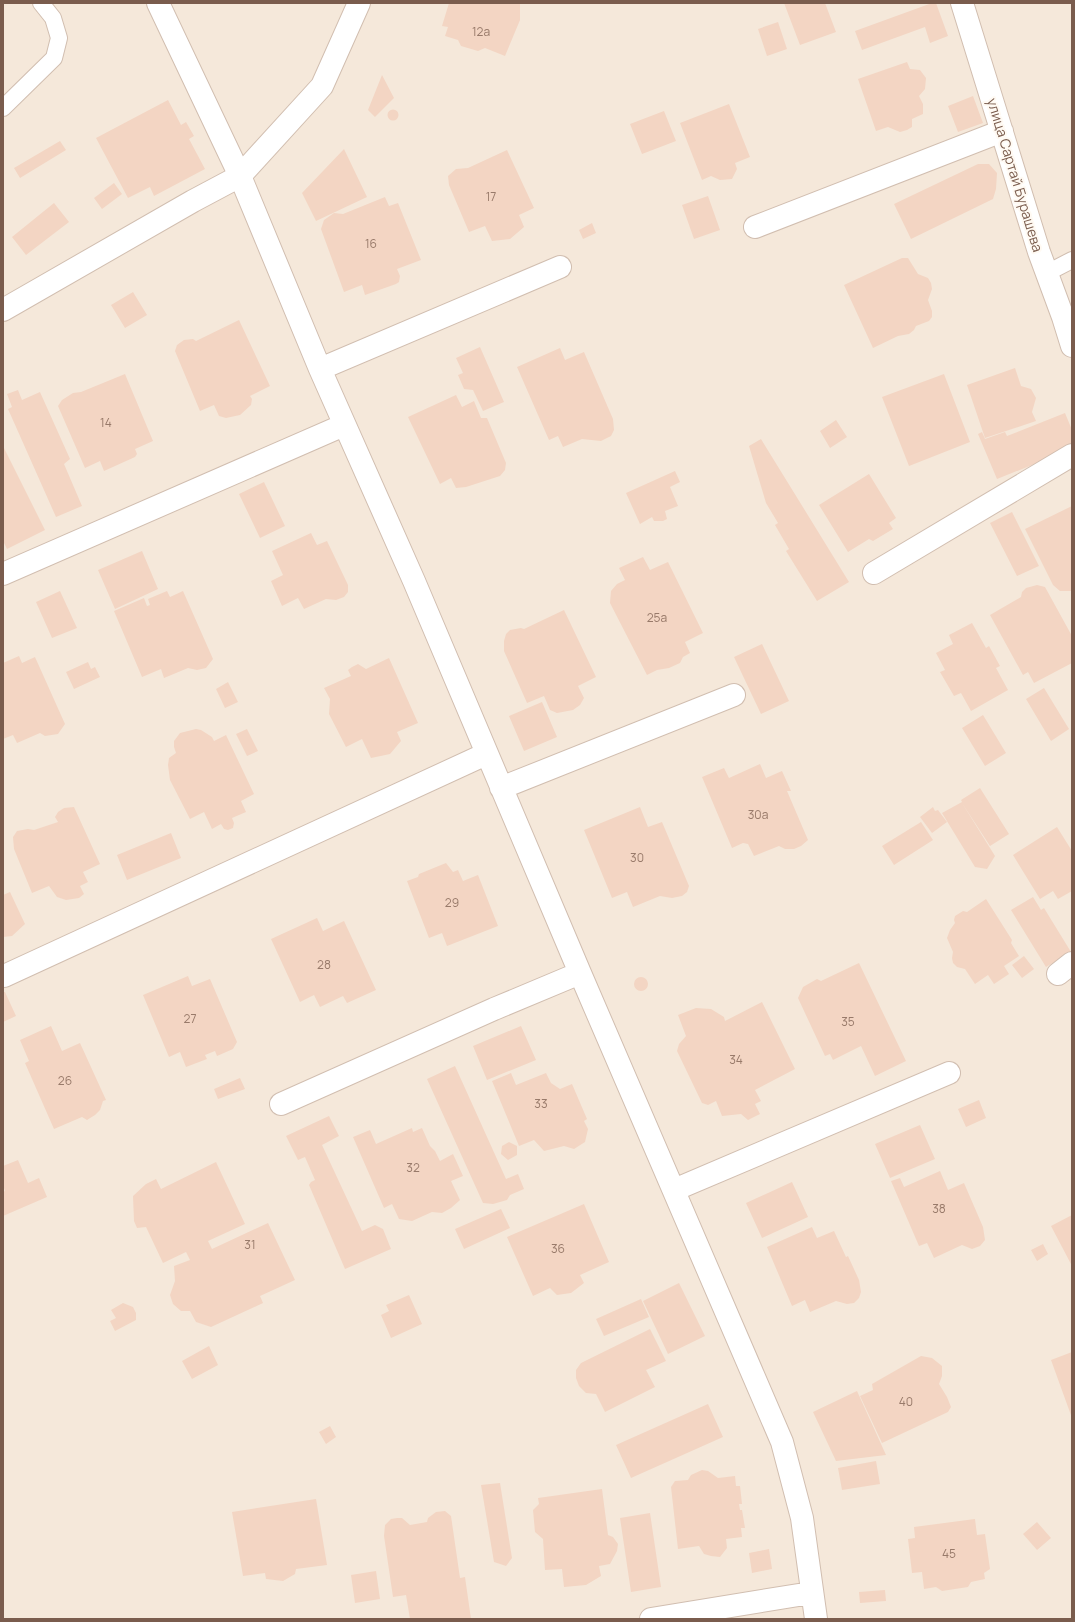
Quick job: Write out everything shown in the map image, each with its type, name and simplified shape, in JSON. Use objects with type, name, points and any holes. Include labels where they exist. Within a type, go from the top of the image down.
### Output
[{"type":"street","points":[[158,3],[240,176],[320,370],[414,581],[486,754],[782,1442],[802,1518],[811,1593],[816,1619]]},
{"type":"street","points":[[3,310],[193,201],[240,176],[322,86],[358,3]]},
{"type":"street","name":"улица Сартай Бурашева","points":[[962,3],[1038,252],[1063,317],[1072,346]]},
{"type":"street","points":[[755,227],[1002,131]]},
{"type":"street","points":[[320,370],[560,267]]},
{"type":"street","points":[[3,574],[344,425]]},
{"type":"street","points":[[874,573],[1072,455]]},
{"type":"street","points":[[501,788],[734,695]]},
{"type":"street","points":[[4,976],[486,754]]},
{"type":"street","points":[[281,1104],[494,1009],[580,973]]},
{"type":"street","points":[[674,1190],[949,1073]]},
{"type":"street","points":[[651,1619],[811,1593]]},
{"type":"lane","points":[[3,108],[54,58],[59,38],[53,18],[41,3]]},
{"type":"lane","points":[[1046,273],[1072,260]]},
{"type":"shaded area","points":[[3,3],[1072,3],[1072,1619],[3,1619]]},
{"type":"building","points":[[449,3],[520,3],[520,20],[505,56],[485,48],[478,51],[461,46],[458,40],[445,36],[448,27],[442,26]]},
{"type":"building","points":[[784,3],[825,3],[836,32],[800,45]]},
{"type":"building","points":[[932,3],[936,3],[948,36],[930,43],[925,27],[862,50],[855,31]]},
{"type":"building","points":[[778,22],[787,49],[767,56],[758,29]]},
{"type":"building","points":[[907,62],[910,69],[920,70],[926,78],[925,89],[919,96],[923,104],[923,114],[912,119],[912,127],[907,130],[900,132],[888,127],[876,131],[858,79]]},
{"type":"building","points":[[382,75],[394,98],[375,117],[368,110]]},
{"type":"building","points":[[973,96],[983,123],[958,132],[948,106]]},
{"type":"building","points":[[168,100],[181,125],[186,122],[194,136],[189,139],[205,169],[154,196],[150,187],[128,198],[96,138]]},
{"type":"building","points":[[729,104],[750,157],[735,163],[737,169],[732,179],[720,180],[711,176],[702,180],[680,123]]},
{"type":"building","points":[[391,110],[395,110],[397,111],[397,119],[391,120],[388,117],[388,113]]},
{"type":"building","points":[[664,111],[676,141],[642,154],[630,124]]},
{"type":"building","points":[[60,141],[66,150],[20,178],[14,168]]},
{"type":"building","points":[[344,149],[367,197],[316,221],[302,193]]},
{"type":"building","points":[[507,150],[534,208],[519,215],[524,227],[510,239],[492,241],[485,226],[469,232],[449,185],[448,176],[456,169],[468,168]]},
{"type":"building","points":[[978,164],[989,164],[997,173],[996,189],[993,199],[911,239],[894,204]]},
{"type":"building","points":[[114,183],[122,194],[102,209],[94,198]]},
{"type":"building","points":[[708,196],[720,230],[694,239],[682,205]]},
{"type":"building","points":[[385,197],[389,206],[398,203],[421,260],[397,269],[400,276],[399,282],[396,284],[365,295],[362,285],[344,292],[321,229],[324,220],[334,213],[343,214]]},
{"type":"building","points":[[54,203],[69,222],[26,255],[12,237]]},
{"type":"building","points":[[592,223],[596,233],[583,239],[579,230]]},
{"type":"building","points":[[902,258],[908,258],[918,274],[928,278],[931,283],[932,289],[928,300],[932,311],[932,317],[929,321],[916,326],[909,334],[898,336],[873,348],[844,285]]},
{"type":"building","points":[[133,292],[147,315],[125,328],[111,305]]},
{"type":"building","points":[[239,320],[270,386],[250,396],[252,399],[251,405],[240,415],[226,418],[219,416],[214,405],[200,411],[175,351],[177,345],[184,340],[193,339],[196,341]]},
{"type":"building","points":[[480,347],[504,402],[483,411],[473,390],[464,389],[458,375],[463,373],[456,358]]},
{"type":"building","points":[[560,348],[565,360],[584,352],[613,419],[614,430],[611,436],[601,441],[582,439],[563,447],[558,436],[549,440],[517,367]]},
{"type":"building","points":[[1015,368],[1021,386],[1031,389],[1036,398],[1032,412],[1036,421],[985,438],[967,385]]},
{"type":"building","points":[[125,374],[153,441],[135,449],[137,454],[135,457],[104,471],[100,461],[85,468],[58,406],[62,400],[73,393],[81,392]]},
{"type":"building","points":[[944,374],[970,442],[909,466],[882,397]]},
{"type":"building","points":[[18,390],[22,400],[40,392],[70,459],[64,464],[82,506],[56,517],[8,409],[12,407],[7,394]]},
{"type":"building","points":[[456,395],[462,407],[474,401],[481,418],[487,418],[506,463],[505,470],[500,476],[466,487],[456,488],[451,478],[440,484],[408,417]]},
{"type":"building","points":[[1065,413],[1072,430],[1072,449],[997,479],[978,434],[982,432],[985,439],[1005,432],[1007,436]]},
{"type":"building","points":[[836,420],[847,437],[830,448],[820,431]]},
{"type":"building","points":[[761,439],[849,582],[817,601],[786,551],[789,549],[775,525],[778,523],[766,503],[749,446]]},
{"type":"building","points":[[3,446],[45,530],[7,549],[3,541]]},
{"type":"building","points":[[675,471],[680,482],[670,487],[678,506],[665,511],[667,519],[663,521],[654,521],[652,517],[640,524],[626,493]]},
{"type":"building","points":[[869,474],[896,518],[889,523],[893,529],[873,541],[869,539],[848,552],[819,505]]},
{"type":"building","points":[[264,482],[285,526],[260,538],[239,494]]},
{"type":"building","points":[[1072,506],[1072,591],[1060,591],[1053,585],[1025,529]]},
{"type":"building","points":[[1012,512],[1039,566],[1017,576],[990,523]]},
{"type":"building","points":[[311,533],[317,545],[327,541],[348,585],[348,592],[344,597],[336,600],[326,599],[304,609],[298,598],[282,606],[271,581],[283,575],[272,551]]},
{"type":"building","points":[[142,551],[158,589],[115,609],[98,570]]},
{"type":"building","points":[[643,557],[650,570],[668,562],[703,633],[685,642],[690,653],[683,657],[680,663],[669,668],[657,670],[647,675],[610,603],[611,591],[617,584],[625,580],[619,568]]},
{"type":"building","points":[[1037,585],[1045,587],[1072,636],[1072,663],[1034,683],[1028,672],[1023,675],[990,615],[1021,597],[1022,592],[1026,588]]},
{"type":"building","points":[[60,591],[77,628],[52,638],[36,602]]},
{"type":"building","points":[[167,591],[170,597],[183,591],[213,659],[206,668],[197,670],[188,668],[164,678],[161,669],[142,677],[114,611],[144,598],[147,606],[150,605],[148,599]]},
{"type":"building","points":[[564,610],[596,677],[578,686],[584,698],[580,705],[573,710],[557,713],[550,710],[544,696],[527,703],[504,651],[504,641],[506,634],[510,630],[521,628],[524,629]]},
{"type":"building","points":[[972,623],[986,648],[989,646],[1000,666],[996,668],[1008,690],[971,711],[961,693],[954,696],[940,672],[945,670],[936,653],[953,644],[949,635]]},
{"type":"building","points":[[762,644],[789,701],[761,714],[734,657]]},
{"type":"building","points":[[19,656],[22,663],[35,657],[65,724],[58,734],[45,736],[40,733],[17,743],[13,735],[3,739],[3,663]]},
{"type":"building","points":[[389,658],[418,723],[397,732],[401,741],[390,754],[371,758],[362,739],[346,747],[329,714],[330,699],[324,688],[351,676],[348,670],[358,664],[366,669]]},
{"type":"building","points":[[88,662],[91,669],[95,667],[100,677],[74,689],[66,672]]},
{"type":"building","points":[[228,682],[238,702],[225,708],[216,689]]},
{"type":"building","points":[[1044,688],[1069,729],[1051,741],[1026,699]]},
{"type":"building","points":[[542,702],[557,737],[524,751],[509,716]]},
{"type":"building","points":[[983,715],[1006,753],[985,766],[962,728]]},
{"type":"building","points":[[196,729],[201,730],[212,737],[214,741],[226,735],[254,794],[241,801],[246,812],[232,818],[234,823],[233,828],[228,830],[224,829],[221,824],[212,829],[204,812],[190,819],[170,780],[168,765],[169,758],[176,753],[174,741],[180,733]]},
{"type":"building","points":[[247,729],[258,751],[247,756],[236,734]]},
{"type":"building","points":[[760,764],[766,778],[782,771],[791,791],[787,791],[808,840],[801,846],[794,849],[785,849],[779,846],[754,856],[748,844],[743,843],[732,848],[702,777],[724,768],[729,778]]},
{"type":"building","points":[[980,788],[1009,834],[990,846],[962,803],[995,856],[987,869],[975,867],[942,813],[962,802],[961,800]]},
{"type":"building","points":[[74,807],[100,864],[83,872],[88,882],[80,886],[84,894],[79,898],[66,900],[57,897],[49,886],[32,893],[14,849],[13,837],[17,831],[28,829],[34,830],[58,822],[55,817],[58,812],[64,808]]},
{"type":"building","points":[[640,807],[648,827],[662,822],[689,886],[687,892],[682,896],[672,898],[660,896],[633,907],[627,892],[612,898],[584,830]]},
{"type":"building","points":[[933,807],[935,811],[938,810],[947,822],[932,833],[920,817]]},
{"type":"building","points":[[921,822],[933,840],[894,865],[882,846]]},
{"type":"building","points":[[1057,827],[1072,851],[1072,891],[1058,899],[1053,891],[1040,899],[1013,855]]},
{"type":"building","points":[[171,833],[181,858],[127,880],[117,855]]},
{"type":"building","points":[[446,863],[453,872],[458,870],[463,881],[478,875],[498,926],[447,946],[442,933],[429,938],[407,881],[418,877],[419,874]]},
{"type":"building","points":[[10,892],[25,924],[12,936],[3,937],[3,895]]},
{"type":"building","points":[[1033,897],[1041,910],[1044,908],[1071,952],[1046,967],[1011,910]]},
{"type":"building","points":[[986,899],[1012,940],[1011,943],[1019,956],[1004,966],[1009,974],[994,984],[988,975],[975,984],[965,969],[957,967],[953,963],[953,952],[947,938],[955,923],[955,916],[963,911],[967,912]]},
{"type":"building","points":[[317,918],[323,931],[344,921],[376,990],[347,1003],[343,996],[320,1007],[314,995],[300,1002],[271,939]]},
{"type":"building","points":[[1024,956],[1034,969],[1022,978],[1012,965]]},
{"type":"building","points":[[859,963],[906,1061],[875,1076],[861,1046],[833,1060],[830,1054],[825,1056],[798,998],[803,987],[817,979],[821,981]]},
{"type":"building","points":[[188,976],[192,986],[210,979],[237,1042],[233,1049],[217,1056],[215,1051],[205,1055],[207,1059],[186,1067],[180,1052],[169,1057],[143,995]]},
{"type":"building","points":[[638,977],[644,977],[648,981],[648,987],[644,991],[638,991],[634,987],[634,981]]},
{"type":"building","points":[[3,992],[5,992],[16,1016],[3,1022]]},
{"type":"building","points":[[762,1002],[795,1069],[755,1090],[761,1101],[755,1104],[760,1114],[748,1120],[741,1114],[722,1116],[716,1101],[708,1105],[702,1103],[677,1051],[679,1044],[686,1036],[678,1015],[696,1008],[711,1009],[724,1017],[725,1021]]},
{"type":"building","points":[[51,1026],[62,1051],[80,1043],[106,1100],[103,1101],[100,1110],[87,1120],[82,1117],[54,1129],[25,1063],[29,1061],[20,1040]]},
{"type":"building","points":[[521,1026],[536,1060],[487,1080],[473,1046]]},
{"type":"building","points":[[455,1066],[506,1179],[518,1174],[524,1189],[510,1195],[507,1200],[493,1204],[483,1203],[427,1079]]},
{"type":"building","points":[[511,1073],[516,1085],[546,1073],[551,1083],[560,1089],[572,1084],[587,1119],[584,1121],[588,1129],[585,1142],[574,1149],[564,1146],[544,1151],[534,1140],[519,1146],[492,1081]]},
{"type":"building","points":[[240,1078],[245,1089],[218,1099],[214,1089]]},
{"type":"building","points":[[979,1100],[986,1118],[966,1127],[958,1109]]},
{"type":"building","points":[[329,1116],[339,1136],[322,1145],[362,1231],[375,1225],[383,1229],[391,1249],[345,1269],[309,1185],[315,1180],[305,1157],[298,1160],[286,1136]]},
{"type":"building","points":[[920,1125],[935,1159],[890,1178],[875,1144]]},
{"type":"building","points":[[412,1128],[413,1132],[422,1128],[430,1146],[435,1151],[440,1161],[453,1154],[463,1176],[451,1181],[460,1200],[451,1208],[442,1213],[432,1212],[412,1221],[399,1219],[392,1204],[384,1208],[353,1137],[370,1130],[376,1144]]},
{"type":"building","points":[[509,1142],[517,1146],[517,1155],[508,1160],[501,1154],[502,1146]]},
{"type":"building","points":[[18,1160],[28,1183],[39,1178],[47,1197],[3,1216],[3,1192],[5,1191],[3,1185],[3,1166]]},
{"type":"building","points":[[216,1162],[245,1224],[208,1241],[212,1249],[268,1223],[295,1280],[260,1296],[263,1303],[211,1327],[196,1322],[190,1311],[181,1311],[173,1304],[170,1295],[175,1281],[174,1266],[190,1260],[186,1252],[163,1263],[146,1227],[137,1228],[134,1221],[133,1196],[146,1184],[156,1179],[161,1189]]},
{"type":"building","points":[[940,1171],[948,1190],[964,1183],[983,1227],[985,1240],[980,1246],[972,1249],[962,1245],[934,1258],[927,1243],[919,1246],[891,1181],[900,1178],[904,1187]]},
{"type":"building","points":[[792,1182],[808,1217],[762,1238],[746,1203]]},
{"type":"building","points":[[584,1204],[609,1262],[580,1275],[584,1283],[571,1293],[557,1295],[550,1288],[533,1296],[507,1237]]},
{"type":"building","points":[[501,1209],[510,1228],[464,1249],[455,1229]]},
{"type":"building","points":[[1072,1215],[1072,1266],[1051,1226]]},
{"type":"building","points":[[812,1227],[817,1238],[834,1231],[846,1257],[848,1256],[859,1280],[861,1292],[859,1298],[854,1303],[847,1304],[836,1301],[810,1312],[805,1300],[792,1306],[767,1247]]},
{"type":"building","points":[[1043,1244],[1048,1254],[1037,1261],[1031,1250]]},
{"type":"building","points":[[679,1283],[705,1336],[668,1354],[643,1301]]},
{"type":"building","points":[[409,1295],[422,1324],[391,1338],[381,1315],[389,1311],[386,1305]]},
{"type":"building","points":[[641,1299],[649,1317],[604,1336],[596,1319]]},
{"type":"building","points":[[123,1303],[133,1307],[136,1313],[136,1320],[115,1331],[110,1321],[116,1318],[111,1310]]},
{"type":"building","points":[[650,1329],[666,1361],[646,1370],[655,1387],[605,1412],[596,1394],[586,1393],[579,1386],[576,1378],[576,1370],[581,1363]]},
{"type":"building","points":[[209,1346],[218,1365],[192,1379],[182,1361]]},
{"type":"building","points":[[1072,1352],[1072,1418],[1051,1360]]},
{"type":"building","points":[[921,1356],[932,1358],[942,1366],[942,1376],[939,1384],[951,1407],[948,1412],[882,1443],[860,1396],[873,1390],[872,1384]]},
{"type":"building","points":[[857,1391],[886,1455],[836,1461],[813,1412]]},
{"type":"building","points":[[708,1404],[723,1437],[631,1478],[616,1445]]},
{"type":"building","points":[[330,1426],[336,1437],[326,1444],[319,1432]]},
{"type":"building","points":[[876,1461],[880,1484],[842,1490],[838,1468]]},
{"type":"building","points":[[702,1470],[708,1471],[718,1478],[735,1476],[736,1486],[740,1486],[742,1504],[739,1504],[740,1510],[742,1510],[745,1528],[741,1528],[742,1537],[726,1539],[727,1548],[720,1557],[704,1554],[699,1546],[678,1549],[671,1487],[675,1481],[688,1480],[691,1475]]},
{"type":"building","points":[[500,1483],[512,1558],[506,1566],[494,1562],[481,1485]]},
{"type":"building","points":[[602,1489],[608,1535],[613,1537],[618,1544],[617,1551],[610,1564],[599,1566],[601,1576],[586,1585],[564,1587],[562,1569],[545,1570],[543,1539],[535,1532],[533,1510],[539,1504],[538,1498]]},
{"type":"building","points":[[316,1499],[327,1565],[296,1569],[295,1574],[283,1581],[266,1579],[265,1573],[243,1576],[232,1512]]},
{"type":"building","points":[[445,1511],[451,1516],[460,1578],[465,1577],[471,1619],[410,1619],[406,1595],[393,1597],[384,1536],[385,1525],[391,1519],[397,1518],[402,1518],[410,1525],[427,1522],[428,1518],[436,1512]]},
{"type":"building","points":[[650,1513],[661,1587],[631,1592],[620,1518]]},
{"type":"building","points":[[975,1519],[977,1535],[985,1534],[990,1569],[984,1573],[985,1579],[971,1582],[968,1587],[942,1591],[936,1587],[924,1589],[922,1572],[912,1573],[908,1539],[915,1538],[914,1527]]},
{"type":"building","points":[[1037,1522],[1051,1538],[1037,1550],[1023,1534]]},
{"type":"building","points":[[769,1549],[772,1569],[752,1573],[749,1553]]},
{"type":"building","points":[[376,1571],[380,1599],[355,1603],[351,1575]]},
{"type":"building","points":[[885,1590],[886,1601],[860,1603],[859,1592]]}]
